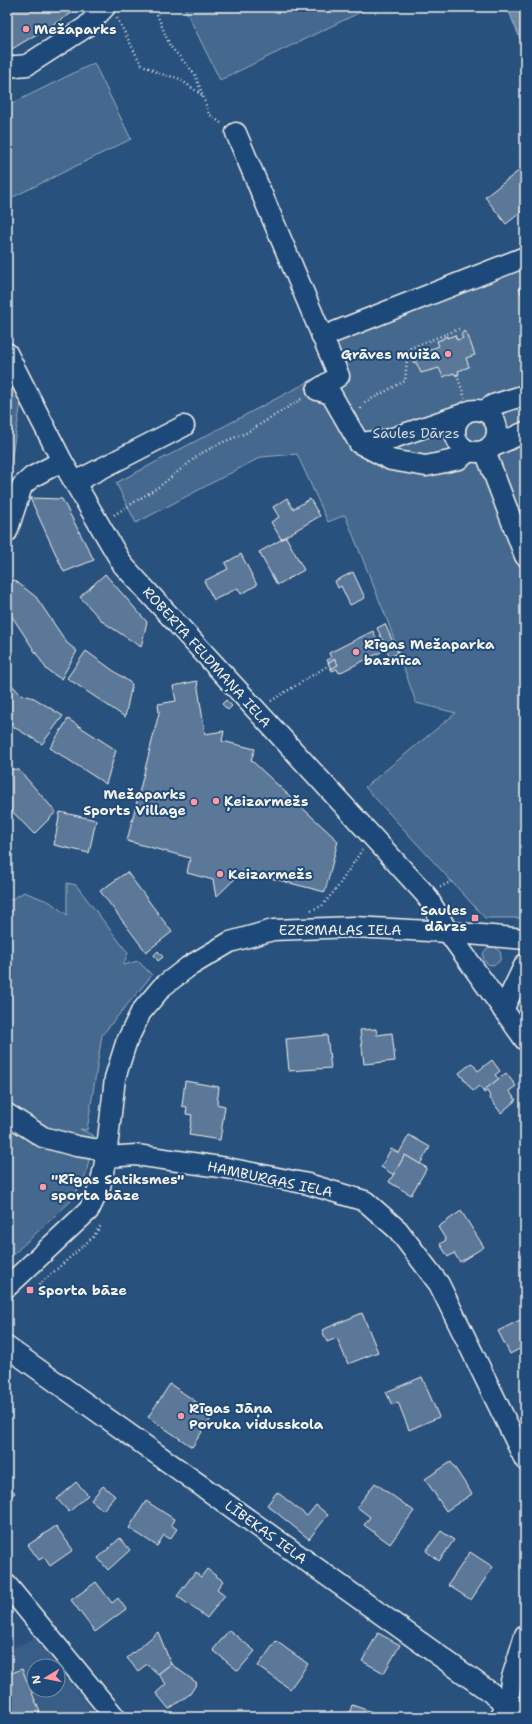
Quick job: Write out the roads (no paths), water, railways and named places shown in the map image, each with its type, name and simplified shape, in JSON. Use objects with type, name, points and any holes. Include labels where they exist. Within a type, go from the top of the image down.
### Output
[{"type":"street","points":[[7,67],[27,65],[110,11]]},
{"type":"street","points":[[236,133],[339,376],[317,390],[331,394],[359,443],[390,460],[426,466],[459,459],[525,432]]},
{"type":"street","points":[[322,337],[525,257]]},
{"type":"street","name":"ROBERTA FELDMAŅA IELA","points":[[7,353],[62,461],[123,565],[426,895],[448,932],[525,1040]]},
{"type":"street","points":[[484,411],[493,405],[525,395]]},
{"type":"street","points":[[359,443],[387,440],[464,407],[484,411],[493,418],[498,428],[496,439],[481,450],[459,445],[455,434],[456,423],[464,407]]},
{"type":"street","points":[[75,482],[184,426]]},
{"type":"street","points":[[481,450],[525,556]]},
{"type":"street","points":[[7,532],[22,486],[32,477],[62,461]]},
{"type":"street","name":"EZERMALAS IELA","points":[[7,1287],[89,1210],[100,1187],[107,1154],[115,1078],[126,1043],[141,1012],[158,992],[188,967],[230,942],[273,930],[349,927],[448,932],[525,939]]},
{"type":"street","points":[[503,1010],[525,964]]},
{"type":"street","name":"HAMBURGAS IELA","points":[[7,1114],[43,1137],[107,1154],[136,1155],[227,1168],[308,1184],[364,1201],[398,1230],[439,1284],[525,1460]]},
{"type":"street","name":"LĪBEKAS IELA","points":[[7,1347],[504,1710],[524,1717]]},
{"type":"street","points":[[7,1584],[115,1717]]},
{"type":"street","points":[[504,1710],[525,1635]]},
{"type":"street","points":[[504,1710],[525,1693]]},
{"type":"place","name":"Mežaparks","points":[[26,29]]},
{"type":"place","name":"Grāves muiža","points":[[448,354]]},
{"type":"place","name":"Rīgas Mežaparka baznīca","points":[[356,652]]},
{"type":"place","name":"Ķeizarmežs","points":[[216,801]]},
{"type":"place","name":"Mežaparks Sports Village","points":[[194,802]]},
{"type":"place","name":"Keizarmežs","points":[[220,874]]},
{"type":"place","name":"Saules dārzs","points":[[475,918]]},
{"type":"place","name":"\"Rīgas Satiksmes\" sporta bāze","points":[[43,1187]]},
{"type":"place","name":"Sporta bāze","points":[[30,1290]]},
{"type":"place","name":"Rīgas Jāņa Poruka vidusskola","points":[[181,1416]]},
{"type":"park label","name":"Saules Dārzs","points":[[416,433]]}]
